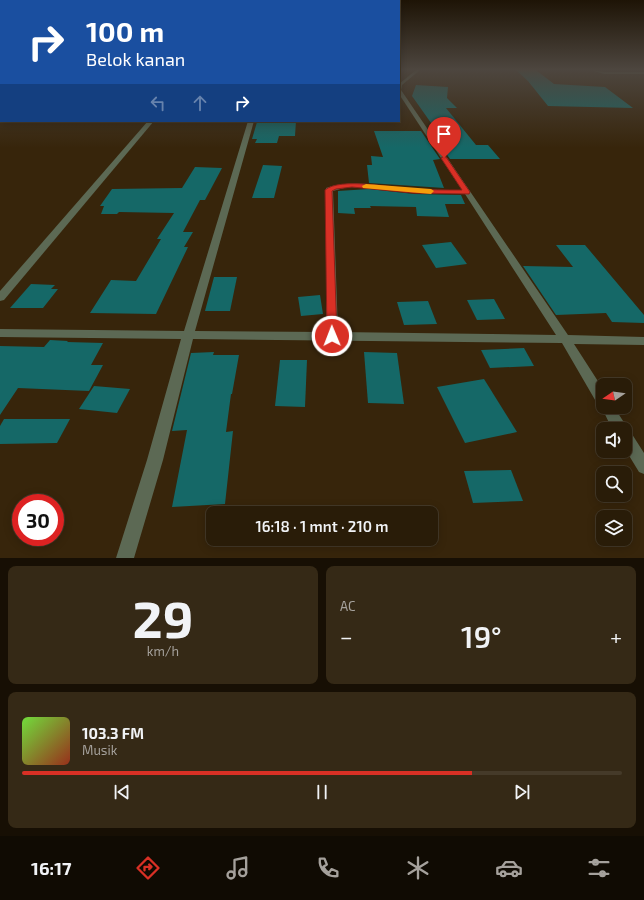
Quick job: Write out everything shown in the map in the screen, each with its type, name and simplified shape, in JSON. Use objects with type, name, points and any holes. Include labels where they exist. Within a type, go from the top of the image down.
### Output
[{"type":"street","points":[[403,96],[565,339],[596,390]]},
{"type":"street","points":[[0,298],[149,122]]},
{"type":"street","points":[[125,558],[155,460],[188,335],[251,122]]},
{"type":"street","points":[[332,336],[329,190],[335,187],[352,185],[413,191],[467,192]]},
{"type":"street","points":[[0,332],[644,341]]},
{"type":"street","points":[[632,447],[644,467]]},
{"type":"building","points":[[412,96],[447,96],[447,98],[457,108],[446,108],[476,145],[488,145],[500,159],[450,159],[430,131],[436,130]]},
{"type":"building","points":[[540,96],[617,96],[633,108],[548,106]]},
{"type":"building","points":[[257,122],[296,122],[295,136],[279,136],[277,143],[255,143],[257,139],[252,139]]},
{"type":"building","points":[[374,131],[421,131],[440,159],[433,160],[444,188],[369,183],[367,165],[372,165],[371,156],[383,157]]},
{"type":"building","points":[[263,165],[282,166],[274,198],[252,198]]},
{"type":"building","points":[[195,167],[222,168],[205,200],[200,200],[183,232],[193,232],[184,247],[188,247],[156,314],[90,313],[111,280],[136,281],[161,239],[157,239],[174,213],[119,212],[117,214],[101,214],[104,206],[100,206],[112,189],[182,188]]},
{"type":"building","points":[[369,189],[414,194],[461,195],[465,204],[445,204],[449,217],[417,216],[416,207],[370,206],[371,208],[354,208],[355,214],[338,213],[338,191]]},
{"type":"building","points":[[451,242],[467,264],[436,268],[422,245]]},
{"type":"building","points":[[556,245],[585,245],[644,315],[644,323],[612,322],[606,313],[556,315],[523,266],[573,267]]},
{"type":"building","points":[[214,277],[237,277],[230,311],[205,311]]},
{"type":"building","points":[[31,284],[55,285],[51,289],[58,289],[43,308],[10,308]]},
{"type":"building","points":[[320,295],[323,314],[301,316],[298,297]]},
{"type":"building","points":[[494,299],[505,319],[477,320],[467,300]]},
{"type":"building","points":[[428,301],[437,324],[404,325],[397,302]]},
{"type":"building","points":[[50,340],[103,343],[91,365],[103,365],[89,391],[18,388],[0,415],[0,346],[44,347]]},
{"type":"building","points":[[524,348],[534,366],[490,368],[481,350]]},
{"type":"building","points":[[214,352],[213,355],[239,355],[231,394],[226,432],[233,431],[225,504],[172,507],[187,430],[172,431],[191,353]]},
{"type":"building","points":[[364,352],[397,353],[404,404],[368,403]]},
{"type":"building","points":[[280,360],[307,360],[305,407],[275,406]]},
{"type":"building","points":[[484,379],[517,432],[465,443],[437,387]]},
{"type":"building","points":[[94,386],[130,389],[117,413],[79,409]]},
{"type":"building","points":[[4,419],[70,419],[57,443],[0,444],[0,426]]},
{"type":"building","points":[[511,470],[523,501],[473,503],[464,471]]},
{"type":"slow traffic","points":[[366,186],[413,191],[431,191]]},
{"type":"route","points":[[332,336],[329,190],[335,187],[352,185],[413,191],[467,192],[444,158]]}]
